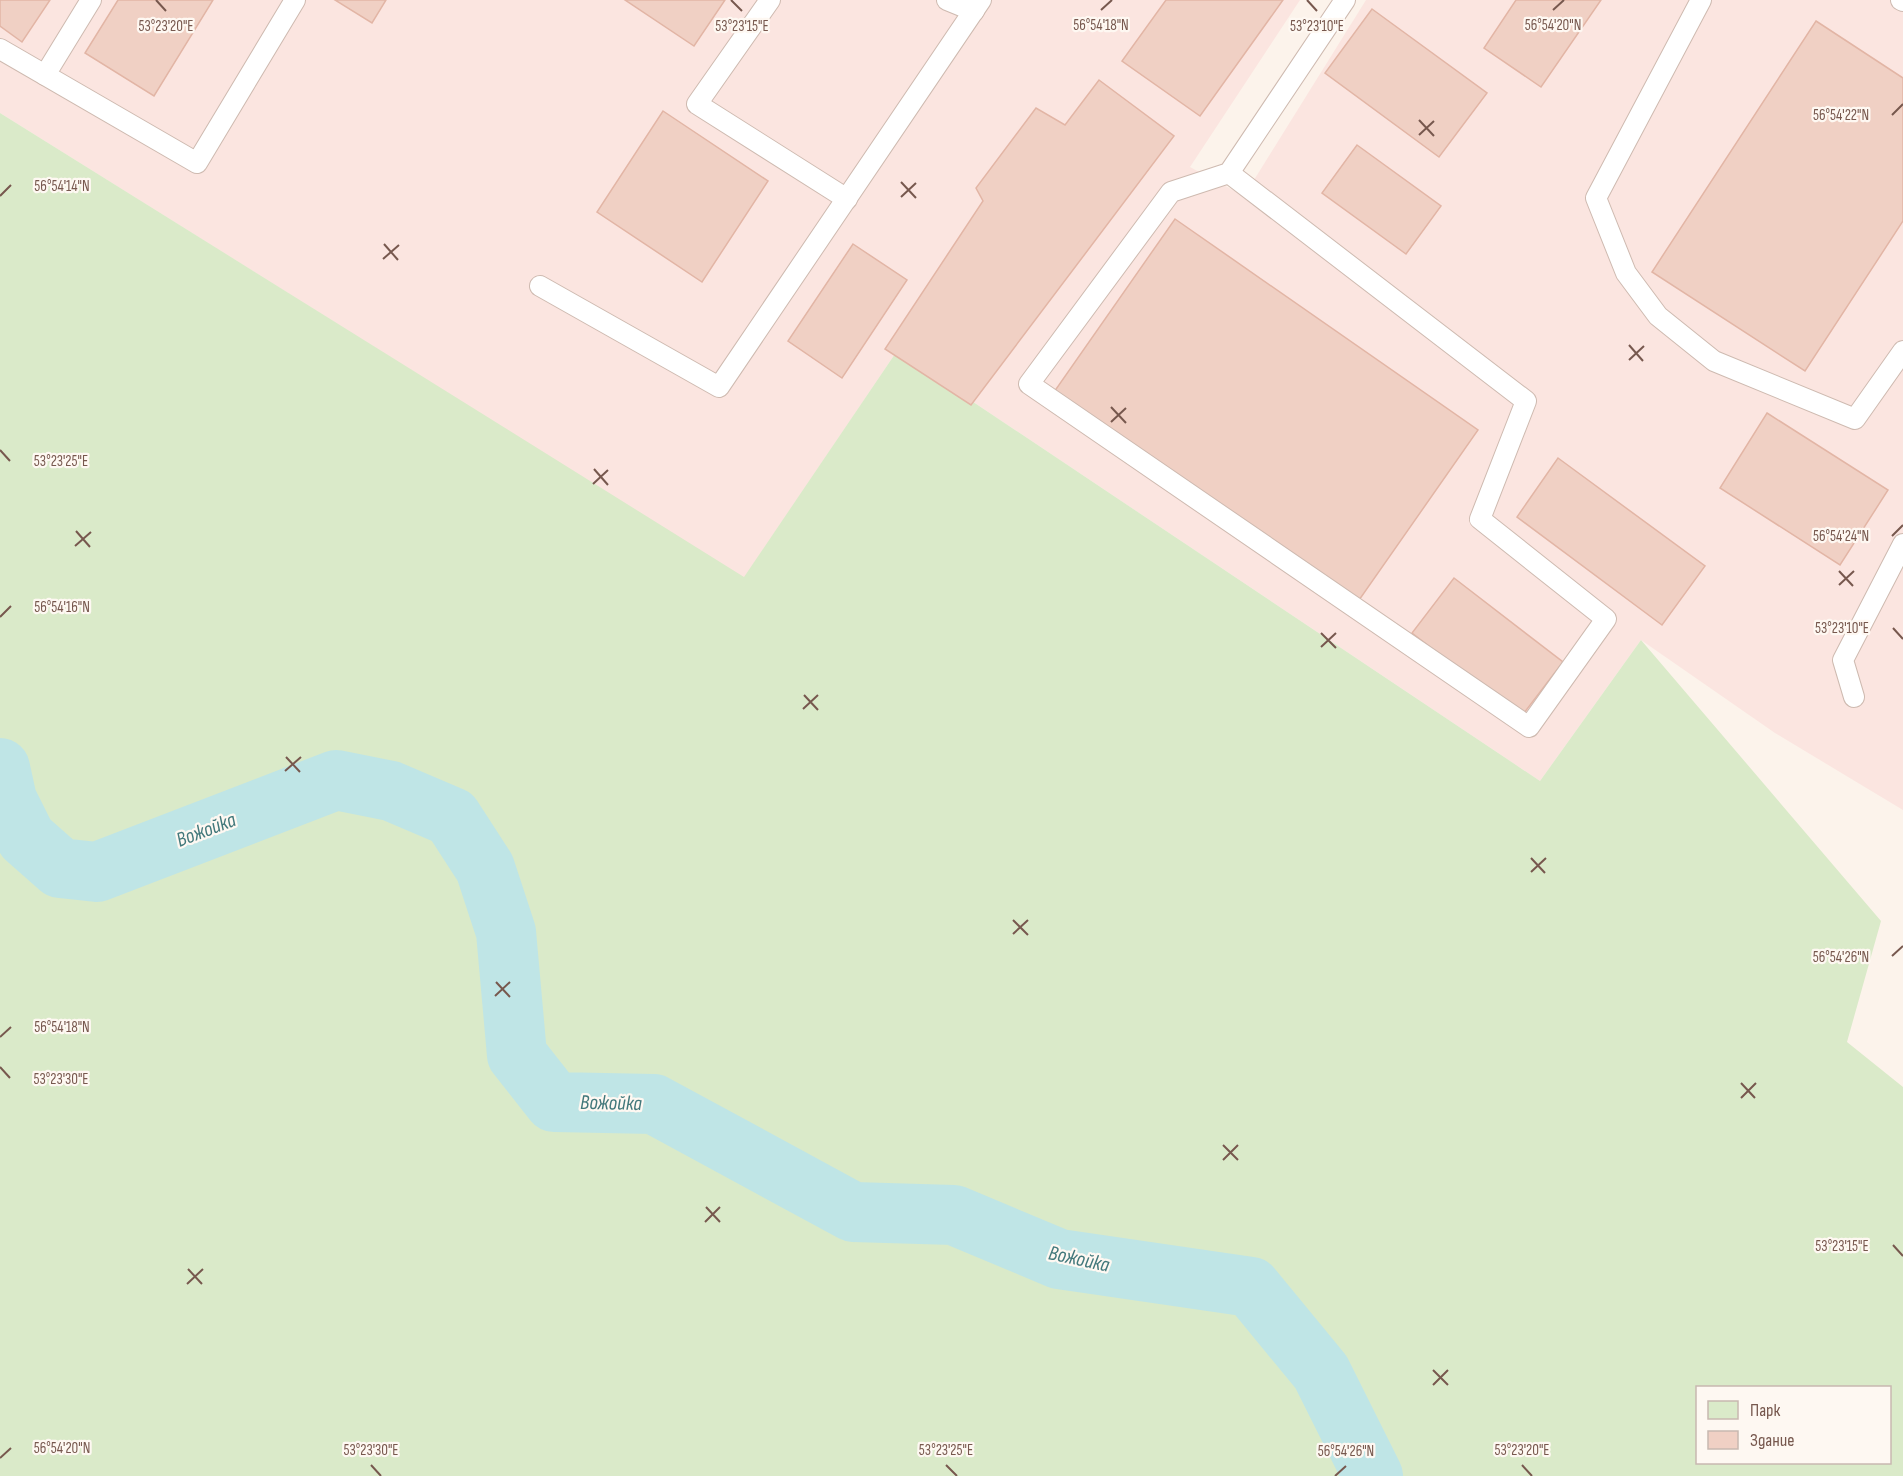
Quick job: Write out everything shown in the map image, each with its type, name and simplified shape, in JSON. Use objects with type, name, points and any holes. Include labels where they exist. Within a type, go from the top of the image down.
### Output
[{"type":"lane","points":[[45,75],[92,0]]},
{"type":"lane","points":[[0,49],[197,164],[295,0]]},
{"type":"lane","points":[[770,0],[697,104],[847,199]]},
{"type":"lane","points":[[540,286],[719,387],[978,5],[947,0]]},
{"type":"lane","points":[[1229,173],[1526,401],[1480,519],[1606,619],[1529,727],[1029,384],[1172,192],[1229,173],[1345,0]]},
{"type":"lane","points":[[1701,0],[1596,198],[1626,273],[1658,316],[1714,362],[1855,419],[1903,351]]},
{"type":"lane","points":[[1854,698],[1842,660],[1903,544]]},
{"type":"shaded area","points":[[0,0],[1300,0],[1190,167],[1244,196],[1366,0],[1903,0],[1903,810],[1775,733],[1641,640],[1540,781],[897,351],[744,578],[0,113]]},
{"type":"green space","points":[[0,113],[744,577],[897,351],[1540,781],[1641,640],[1881,921],[1847,1042],[1903,1087],[1903,1476],[0,1476]]},
{"type":"building","points":[[0,0],[50,0],[22,42],[0,26]]},
{"type":"building","points":[[118,0],[213,0],[154,96],[85,53]]},
{"type":"building","points":[[335,0],[386,0],[372,23]]},
{"type":"building","points":[[625,0],[725,0],[694,46]]},
{"type":"building","points":[[1166,0],[1283,0],[1200,116],[1122,61]]},
{"type":"building","points":[[1516,0],[1601,0],[1541,87],[1484,48]]},
{"type":"building","points":[[1372,9],[1487,93],[1439,157],[1325,73]]},
{"type":"building","points":[[1816,21],[1903,78],[1903,221],[1805,371],[1652,272]]},
{"type":"building","points":[[1099,80],[1174,136],[971,405],[885,349],[983,201],[976,188],[1036,108],[1065,125]]},
{"type":"building","points":[[663,111],[768,181],[702,282],[597,212]]},
{"type":"building","points":[[1357,145],[1441,206],[1406,254],[1322,193]]},
{"type":"building","points":[[1175,219],[1478,430],[1357,603],[1054,392]]},
{"type":"building","points":[[853,244],[907,280],[842,378],[788,341]]},
{"type":"building","points":[[1767,413],[1888,490],[1840,565],[1720,488]]},
{"type":"building","points":[[1558,458],[1705,566],[1662,625],[1517,517]]},
{"type":"building","points":[[1454,578],[1563,662],[1521,717],[1412,633]]},
{"type":"waterway","name":"Вожойка","points":[[0,768],[7,800],[26,838],[60,868],[97,872],[336,780],[391,791],[452,817],[485,868],[506,932],[517,1055],[554,1102],[654,1104],[853,1212],[954,1215],[1059,1259],[1251,1287],[1321,1372],[1373,1476]]}]
